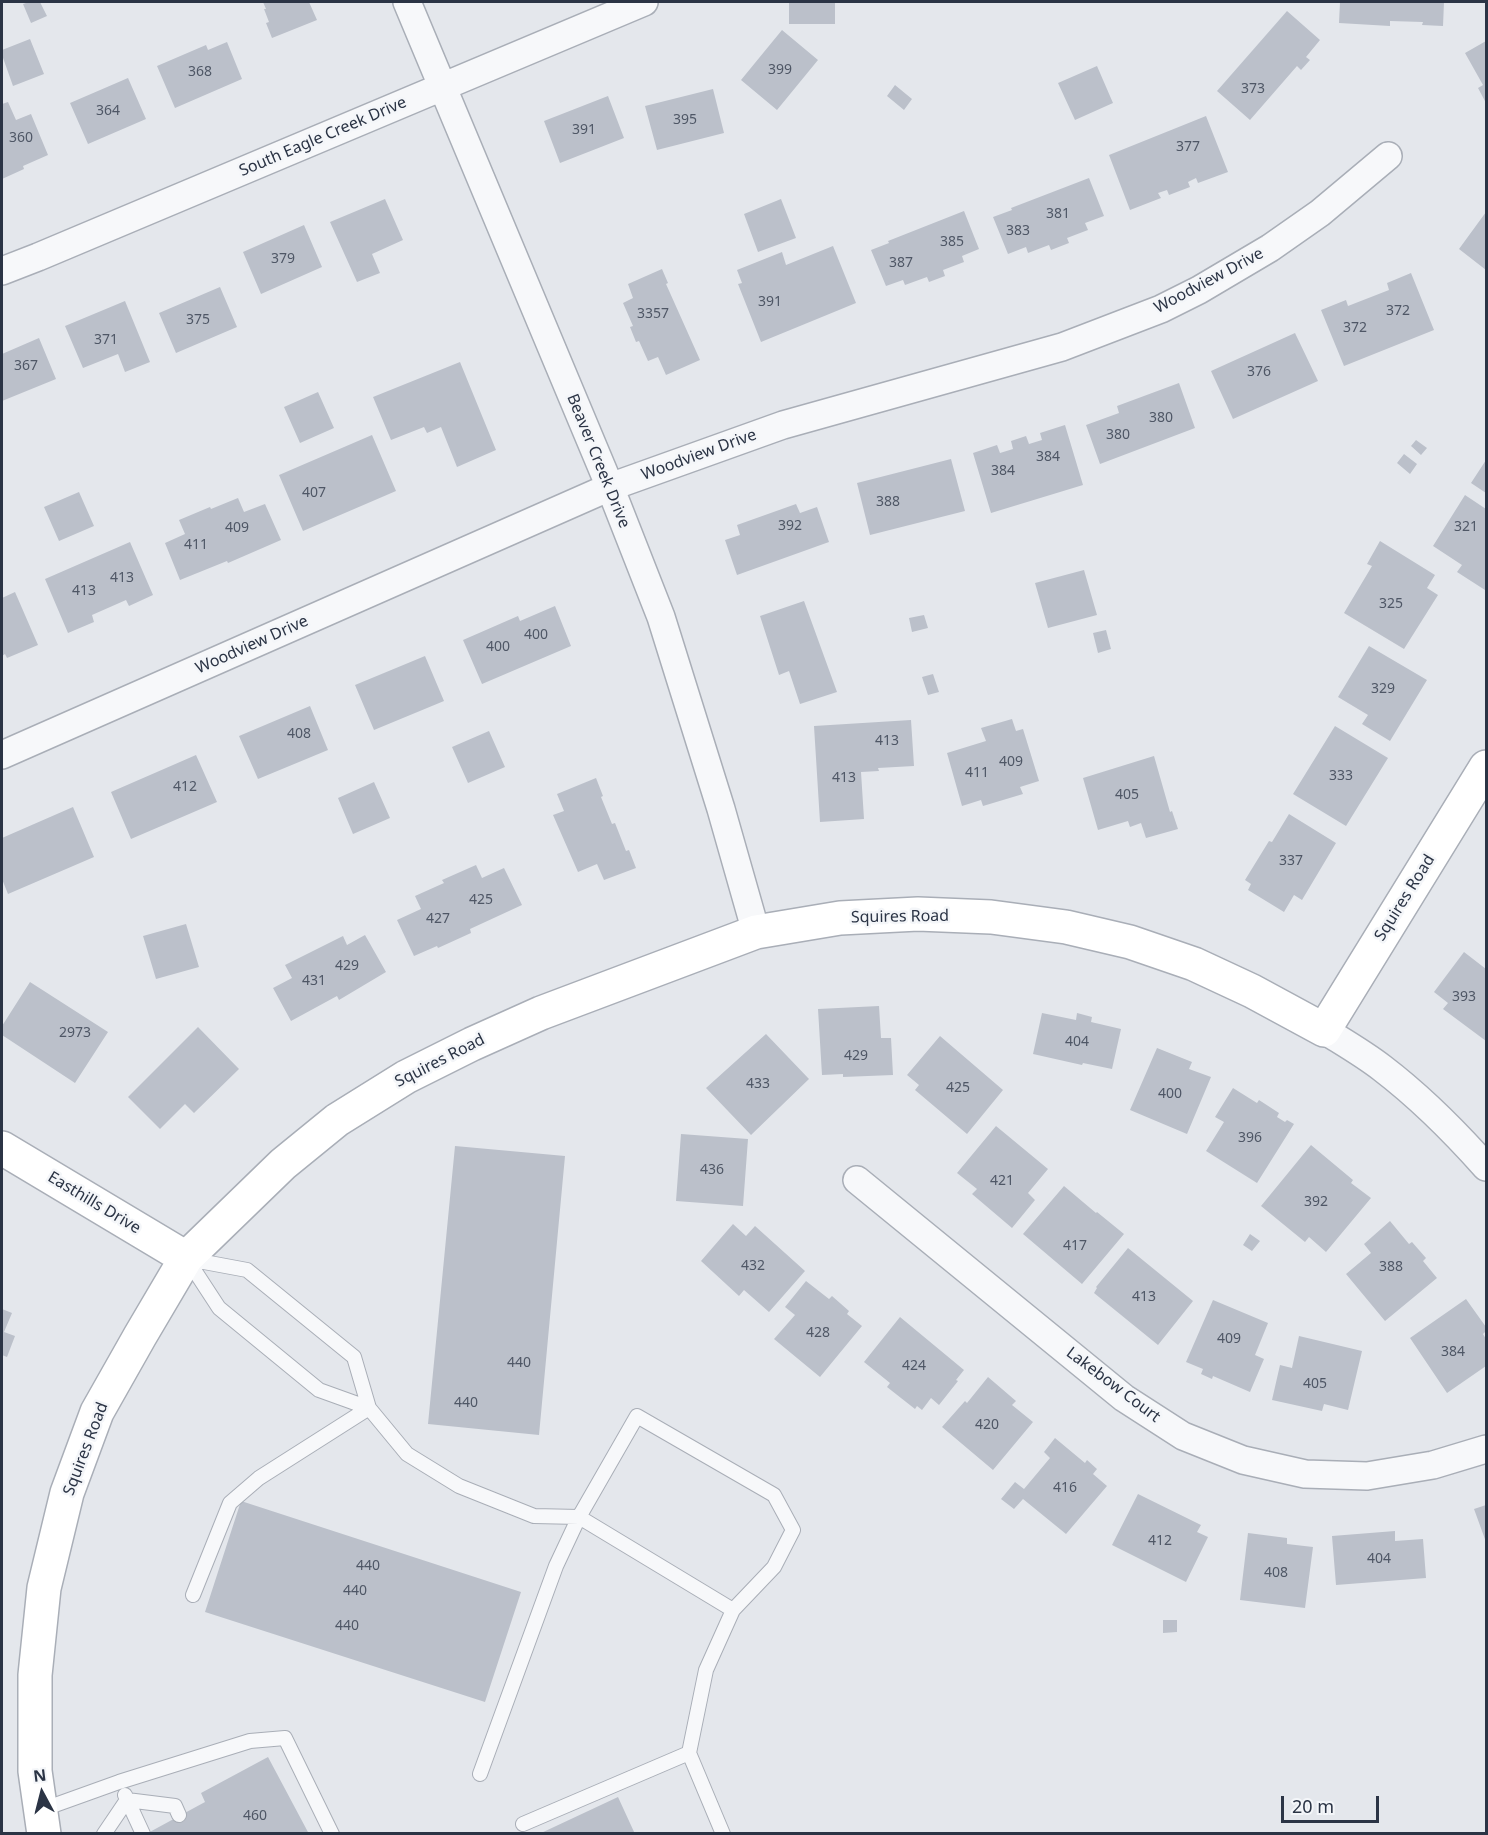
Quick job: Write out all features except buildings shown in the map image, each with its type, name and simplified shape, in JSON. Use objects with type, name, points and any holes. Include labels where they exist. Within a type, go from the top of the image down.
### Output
[{"type":"street","name":"Beaver Creek Drive","points":[[406,2],[610,487],[661,617],[721,809],[756,933]]},
{"type":"street","name":"South Eagle Creek Drive","points":[[2,271],[644,2]]},
{"type":"street","name":"Woodview Drive","points":[[2,755],[610,487],[783,425],[1062,347],[1161,309],[1199,290],[1270,248],[1320,213],[1388,156]]},
{"type":"street","name":"Squires Road","points":[[1324,1030],[1486,767]]},
{"type":"street","name":"Squires Road","points":[[43,1822],[35,1771],[34,1674],[44,1588],[67,1493],[98,1412],[186,1258],[283,1164],[337,1120],[406,1077],[472,1044],[541,1013],[756,933],[840,918],[918,914],[991,917],[1066,927],[1130,942],[1194,964],[1252,991],[1324,1030],[1381,1067],[1423,1102],[1486,1167]]},
{"type":"street","name":"Easthills Drive","points":[[2,1148],[186,1258]]},
{"type":"street","name":"Lakebow Court","points":[[857,1180],[1124,1398],[1183,1436],[1243,1460],[1305,1474],[1367,1476],[1433,1465],[1486,1449]]},
{"type":"lane","points":[[186,1258],[219,1308],[292,1368],[319,1390],[369,1408]]},
{"type":"lane","points":[[186,1258],[247,1270],[354,1357],[369,1408],[407,1454],[459,1486],[534,1516],[579,1517],[733,1611]]},
{"type":"lane","points":[[194,1595],[230,1503],[259,1478],[369,1408]]},
{"type":"lane","points":[[480,1774],[556,1566],[579,1517],[637,1416],[774,1495],[793,1530],[774,1567],[733,1611],[706,1670],[689,1753],[723,1833]]},
{"type":"lane","points":[[43,1822],[119,1782],[250,1741],[285,1738],[332,1833]]},
{"type":"lane","points":[[523,1824],[689,1753]]},
{"type":"lane","points":[[119,1782],[143,1833]]},
{"type":"lane","points":[[127,1800],[175,1806],[179,1815]]},
{"type":"lane","points":[[104,1833],[127,1800]]}]
